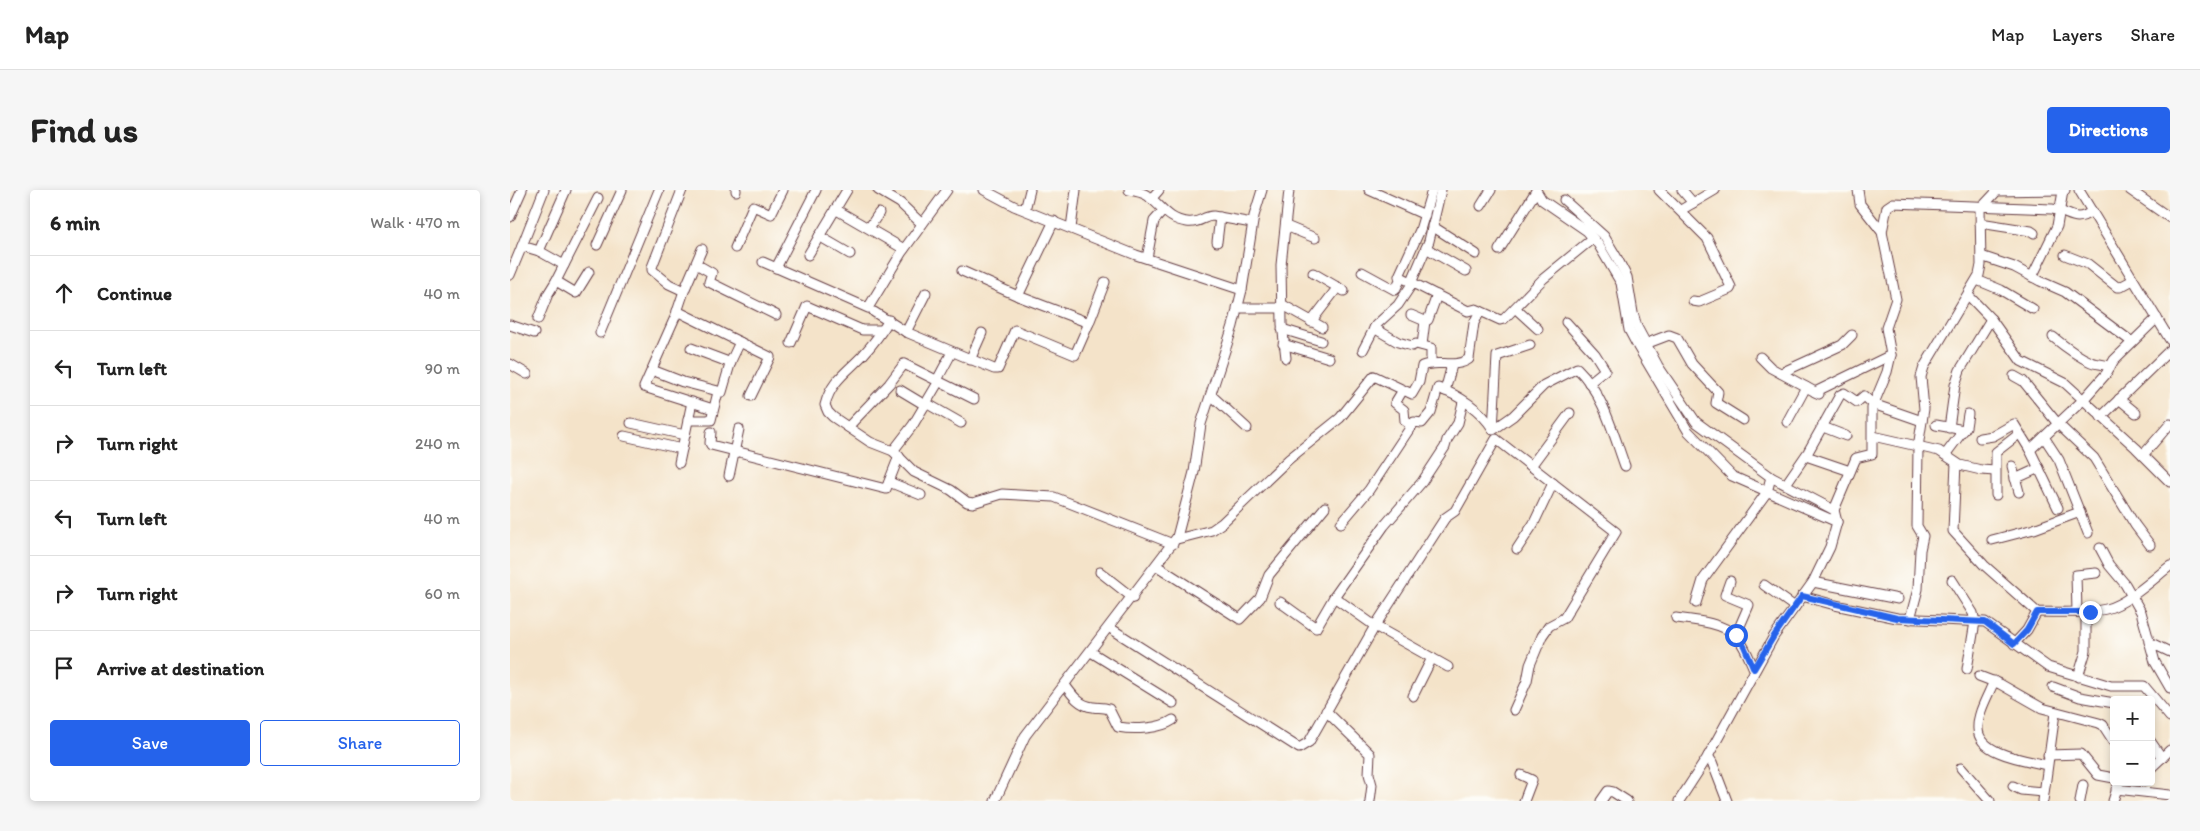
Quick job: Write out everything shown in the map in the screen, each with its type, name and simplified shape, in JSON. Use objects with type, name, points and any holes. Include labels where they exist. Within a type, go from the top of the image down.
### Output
[{"type":"street","points":[[510,217],[522,190]]},
{"type":"street","points":[[510,275],[544,190]]},
{"type":"street","points":[[539,251],[566,190]]},
{"type":"street","points":[[597,245],[622,190]]},
{"type":"street","points":[[600,333],[660,190]]},
{"type":"street","points":[[682,190],[652,270],[669,284],[684,291]]},
{"type":"street","points":[[735,248],[753,206],[771,214],[783,190]]},
{"type":"street","points":[[776,268],[816,190]]},
{"type":"street","points":[[808,255],[847,190]]},
{"type":"street","points":[[878,190],[900,202],[922,224]]},
{"type":"street","points":[[763,262],[868,308],[904,249],[947,190]]},
{"type":"street","points":[[984,190],[1025,210],[1147,258],[1242,290]]},
{"type":"street","points":[[1025,210],[1030,190]]},
{"type":"street","points":[[1070,228],[1076,190]]},
{"type":"street","points":[[1129,190],[1140,192],[1151,199],[1162,211],[1179,221],[1199,222],[1208,216],[1252,223]]},
{"type":"street","points":[[1151,199],[1159,190]]},
{"type":"street","points":[[995,801],[1025,736],[1110,628],[1175,541],[1194,472],[1201,424],[1224,357],[1242,290],[1252,223],[1262,190]]},
{"type":"street","points":[[1286,358],[1282,329],[1281,265],[1289,190]]},
{"type":"street","points":[[1369,190],[1425,215]]},
{"type":"street","points":[[1421,248],[1425,215],[1432,190]]},
{"type":"street","points":[[1441,190],[1432,226],[1421,248],[1401,272],[1407,281],[1468,311],[1476,309],[1500,320],[1504,319],[1590,230]]},
{"type":"street","points":[[1480,206],[1491,190]]},
{"type":"street","points":[[1659,190],[1707,238],[1731,287],[1699,302],[1693,301]]},
{"type":"street","points":[[1682,190],[1692,203]]},
{"type":"street","points":[[1681,210],[1715,190]]},
{"type":"street","points":[[1858,190],[1860,204],[1882,232]]},
{"type":"street","points":[[1910,619],[1918,589],[1922,539],[1917,526],[1918,447],[1924,409],[1921,378],[1924,367],[1977,280],[1981,265],[1981,208],[1997,191],[2064,190],[2054,235],[2032,277]]},
{"type":"street","points":[[2079,190],[2170,340]]},
{"type":"street","points":[[2130,190],[2170,218]]},
{"type":"street","points":[[1499,250],[1536,191],[1542,200],[1590,230],[1604,236],[1627,276],[1629,330],[1642,345],[1696,422],[1770,484],[1836,515]]},
{"type":"street","points":[[538,319],[548,294],[556,282],[598,198]]},
{"type":"street","points":[[1564,200],[1590,230],[1628,296]]},
{"type":"street","points":[[1679,801],[1708,756],[1736,707],[1754,669],[1774,636],[1813,582],[1830,547],[1836,515],[1856,458],[1872,454],[1873,404],[1887,372],[1891,355],[1886,328],[1896,299],[1882,232],[1887,207],[1893,202],[1915,202],[1981,208],[2060,210],[2078,219],[2084,218],[2092,212]]},
{"type":"street","points":[[835,209],[904,249]]},
{"type":"street","points":[[1147,258],[1154,220],[1162,211]]},
{"type":"street","points":[[869,228],[879,213]]},
{"type":"street","points":[[1217,242],[1220,217]]},
{"type":"street","points":[[1018,296],[1054,221]]},
{"type":"street","points":[[1980,224],[2034,233]]},
{"type":"street","points":[[1286,226],[1315,238]]},
{"type":"street","points":[[1432,226],[1476,254]]},
{"type":"street","points":[[819,236],[850,254]]},
{"type":"street","points":[[522,246],[539,251],[564,265]]},
{"type":"street","points":[[702,248],[652,370],[644,384],[645,388],[713,408]]},
{"type":"street","points":[[1421,248],[1466,271]]},
{"type":"street","points":[[2065,255],[2088,264],[2117,286],[2120,287],[2133,280]]},
{"type":"street","points":[[1981,256],[2014,267],[2070,295],[2132,342]]},
{"type":"street","points":[[696,264],[712,273],[709,282],[776,315]]},
{"type":"street","points":[[962,271],[1018,296],[1089,323]]},
{"type":"street","points":[[556,282],[576,293],[589,272]]},
{"type":"street","points":[[1362,272],[1395,290],[1407,281]]},
{"type":"street","points":[[1311,322],[1341,289],[1313,273]]},
{"type":"street","points":[[1977,280],[2001,290],[2033,309]]},
{"type":"street","points":[[1363,350],[1382,317],[1398,305],[1407,281]]},
{"type":"street","points":[[874,312],[906,332],[970,360],[998,369],[1014,331],[1017,330],[1075,355],[1105,282]]},
{"type":"street","points":[[906,332],[926,293]]},
{"type":"street","points":[[1422,345],[1425,321],[1428,320],[1437,295]]},
{"type":"street","points":[[1968,295],[1991,320],[2021,361],[2065,383],[2170,482]]},
{"type":"street","points":[[791,343],[807,306],[862,330],[882,330]]},
{"type":"street","points":[[1237,308],[1283,307],[1322,326]]},
{"type":"street","points":[[1515,308],[1538,329]]},
{"type":"street","points":[[677,311],[770,356],[750,396]]},
{"type":"street","points":[[889,320],[864,354],[845,371],[827,398],[828,412],[848,428],[870,442],[896,453],[914,472],[951,490],[970,503],[1002,494],[1054,497],[1175,541],[1212,530],[1222,523],[1289,459],[1340,418],[1374,376],[1403,390],[1414,393],[1422,366],[1431,364],[1452,365],[1469,359],[1474,323],[1480,311]]},
{"type":"street","points":[[1411,315],[1425,321]]},
{"type":"street","points":[[2030,450],[2083,400],[2114,360],[2157,318]]},
{"type":"street","points":[[1949,428],[1955,385],[1960,370],[1991,320]]},
{"type":"street","points":[[1566,322],[1595,354],[1605,370],[1589,383]]},
{"type":"street","points":[[510,326],[534,333]]},
{"type":"street","points":[[1374,328],[1398,342],[1412,346],[1416,344],[1422,345],[1432,349],[1431,364]]},
{"type":"street","points":[[1282,329],[1321,341]]},
{"type":"street","points":[[970,360],[982,333]]},
{"type":"street","points":[[1642,345],[1669,335],[1677,338],[1692,364],[1718,392],[1716,403],[1743,420]]},
{"type":"street","points":[[1781,374],[1842,345],[1852,335]]},
{"type":"street","points":[[2053,337],[2093,363],[2101,362],[2110,367]]},
{"type":"street","points":[[652,370],[683,382],[722,392],[740,342]]},
{"type":"street","points":[[1284,344],[1329,358]]},
{"type":"street","points":[[1493,430],[1497,356],[1530,345]]},
{"type":"street","points":[[1642,345],[1688,431],[1732,476],[1770,484],[1786,484],[1836,515]]},
{"type":"street","points":[[691,348],[731,363]]},
{"type":"street","points":[[2101,417],[2170,350]]},
{"type":"street","points":[[712,432],[710,444],[734,452],[886,489],[896,453],[925,404],[952,352]]},
{"type":"street","points":[[1760,357],[1781,374],[1818,394],[1891,355]]},
{"type":"street","points":[[510,364],[527,374]]},
{"type":"street","points":[[848,428],[889,384],[904,364],[974,399]]},
{"type":"street","points":[[1445,391],[1452,365]]},
{"type":"street","points":[[1493,430],[1513,416],[1544,385],[1575,367],[1585,376],[1610,423],[1625,466]]},
{"type":"street","points":[[2014,376],[2023,381],[2058,424],[2094,458],[2135,525],[2150,545]]},
{"type":"street","points":[[1787,422],[1806,387]]},
{"type":"street","points":[[1340,523],[1369,490],[1414,422],[1422,423],[1431,412],[1438,388],[1473,407],[1485,416],[1496,439],[1614,529],[1615,534],[1564,618],[1550,626],[1542,636],[1530,665],[1527,681],[1514,710]]},
{"type":"street","points":[[900,390],[961,423]]},
{"type":"street","points":[[1403,390],[1395,403],[1404,410],[1405,421],[1412,426]]},
{"type":"street","points":[[688,420],[711,420],[718,392]]},
{"type":"street","points":[[1786,484],[1806,456],[1840,395],[1844,394],[1854,402],[1857,402],[1864,396],[1873,404],[1922,421]]},
{"type":"street","points":[[1211,395],[1247,428]]},
{"type":"street","points":[[2119,399],[2136,414]]},
{"type":"street","points":[[679,463],[692,402]]},
{"type":"street","points":[[1280,602],[1314,628],[1384,526],[1422,482],[1458,423],[1463,402]]},
{"type":"street","points":[[1531,466],[1570,413]]},
{"type":"street","points":[[1945,455],[1968,423],[1968,414]]},
{"type":"street","points":[[631,422],[685,434]]},
{"type":"street","points":[[1980,438],[1992,436],[2014,424],[2030,450],[2058,508]]},
{"type":"street","points":[[2143,455],[2170,424]]},
{"type":"street","points":[[1936,425],[1964,430]]},
{"type":"street","points":[[1823,427],[1846,436]]},
{"type":"street","points":[[729,476],[739,429]]},
{"type":"street","points":[[1996,495],[1996,452],[2019,434]]},
{"type":"street","points":[[624,436],[682,449]]},
{"type":"street","points":[[1873,436],[1945,455],[1956,463],[1980,470],[1995,471]]},
{"type":"street","points":[[2044,437],[2059,460],[2088,533]]},
{"type":"street","points":[[1110,628],[1299,748],[1309,742],[1375,626],[1445,518],[1455,511],[1496,439]]},
{"type":"street","points":[[1806,456],[1850,471]]},
{"type":"street","points":[[1956,463],[1953,531],[1984,565],[2037,612],[2082,612],[2108,609],[2130,597],[2170,566]]},
{"type":"street","points":[[2012,466],[2019,492]]},
{"type":"street","points":[[2015,479],[2039,468]]},
{"type":"street","points":[[889,482],[921,495]]},
{"type":"street","points":[[1516,549],[1534,523],[1553,483]]},
{"type":"street","points":[[1696,603],[1703,580],[1770,484]]},
{"type":"street","points":[[1157,566],[1240,619],[1260,598],[1269,575],[1325,507]]},
{"type":"street","points":[[1992,540],[2060,521],[2080,512]]},
{"type":"street","points":[[2100,548],[2109,565],[2125,584],[2130,597],[2141,612],[2159,673],[2170,688]]},
{"type":"street","points":[[1100,572],[1133,598]]},
{"type":"street","points":[[2078,677],[2086,651],[2076,575],[2096,573]]},
{"type":"street","points":[[1952,580],[1979,622],[2048,667],[2111,686],[2144,686],[2170,718]]},
{"type":"street","points":[[1730,581],[1725,595],[1749,605],[1736,635]]},
{"type":"street","points":[[1813,582],[1898,598]]},
{"type":"street","points":[[1764,585],[1795,607]]},
{"type":"street","points":[[1802,596],[1835,605],[1910,619],[1979,622]]},
{"type":"street","points":[[1334,597],[1375,626],[1448,667]]},
{"type":"street","points":[[2014,644],[2027,630],[2037,612]]},
{"type":"street","points":[[1676,618],[1696,620],[1718,626],[1736,635],[1744,646],[1754,669]]},
{"type":"street","points":[[1967,668],[1979,622]]},
{"type":"street","points":[[2149,642],[2170,652]]},
{"type":"street","points":[[1090,652],[1173,703]]},
{"type":"street","points":[[1413,696],[1432,658]]},
{"type":"street","points":[[1979,676],[1994,681],[2042,708],[2055,713],[2100,723],[2113,741]]},
{"type":"street","points":[[1994,681],[1980,714],[1978,731],[1981,741],[2010,756],[2046,765]]},
{"type":"street","points":[[1065,685],[1072,696],[1079,701],[1088,706],[1108,709],[1118,727],[1155,726],[1166,724],[1173,720]]},
{"type":"street","points":[[2053,687],[2080,697],[2110,702]]},
{"type":"street","points":[[1326,711],[1370,754],[1369,774],[1372,790],[1370,801]]},
{"type":"street","points":[[2013,786],[2043,796],[2055,713]]},
{"type":"street","points":[[2155,748],[2162,758]]},
{"type":"street","points":[[2155,764],[2170,750]]},
{"type":"street","points":[[2048,755],[2081,754],[2098,775],[2110,777]]},
{"type":"street","points":[[1708,756],[1727,801]]},
{"type":"street","points":[[1961,768],[1986,800]]},
{"type":"street","points":[[1521,775],[1532,780],[1524,801]]},
{"type":"street","points":[[2080,801],[2083,785]]},
{"type":"street","points":[[2113,801],[2117,786]]},
{"type":"street","points":[[2122,786],[2170,795]]},
{"type":"street","points":[[1602,801],[1608,791],[1613,792],[1626,801]]},
{"type":"route","points":[[1736,635],[1744,646],[1754,669],[1802,596],[1897,618],[1985,622],[2014,644],[2027,630],[2037,612],[2090,612]]}]
